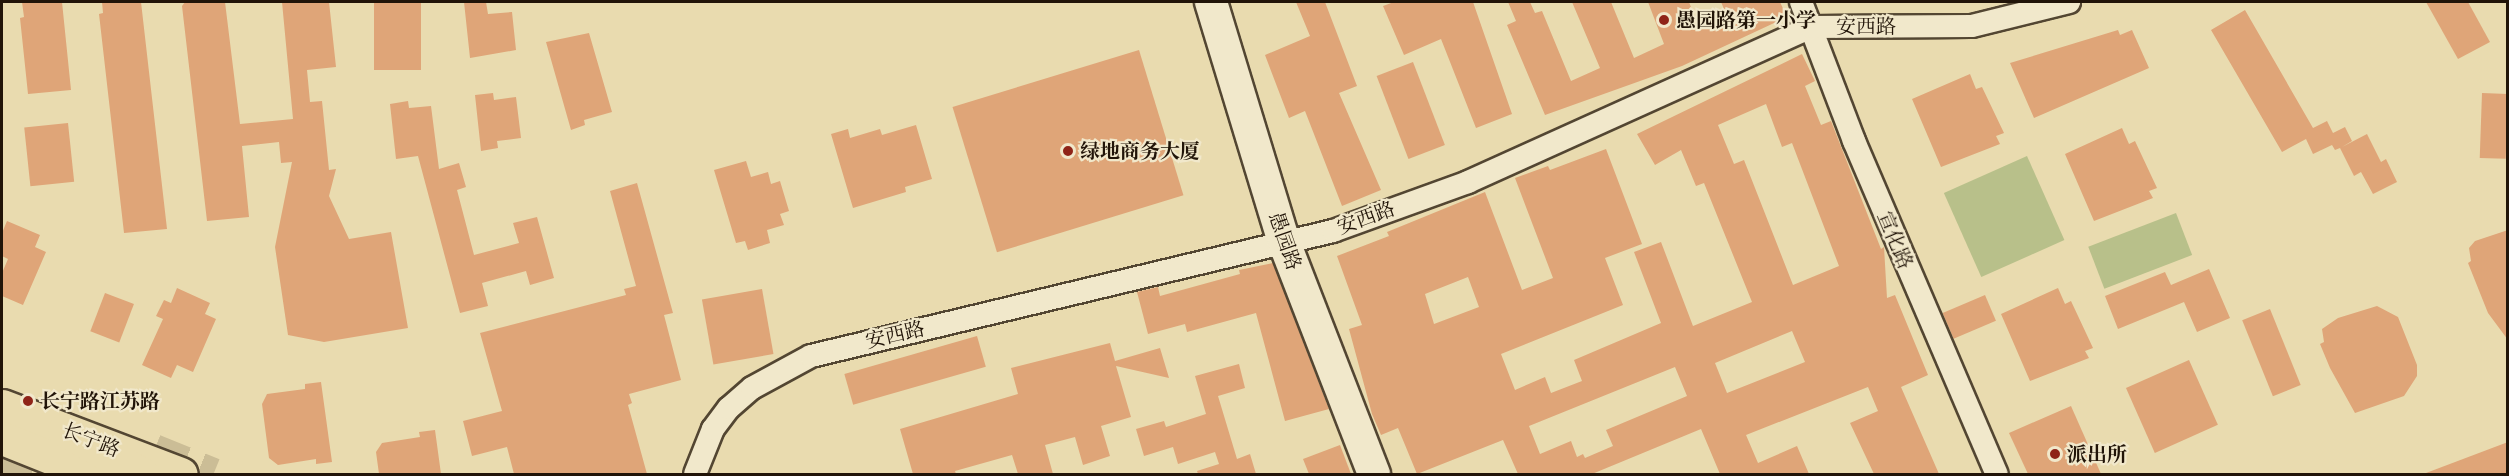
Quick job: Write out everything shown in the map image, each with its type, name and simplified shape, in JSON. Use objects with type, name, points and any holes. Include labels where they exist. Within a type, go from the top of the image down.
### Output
[{"type":"main road","name":"愚园路","points":[[1211,2],[1284,242],[1374,474]]},
{"type":"main road","name":"长宁路","points":[[2,406],[181,474]]},
{"type":"main road","points":[[63,429],[142,474]]},
{"type":"main road","name":"长宁路","points":[[2,438],[93,474]]},
{"type":"street","name":"宣化路","points":[[1802,2],[1854,141],[1997,474]]},
{"type":"street","name":"安西路","points":[[695,474],[713,429],[729,408],[752,388],[811,356],[1333,231],[1468,182],[1811,27],[1972,26],[2069,2]]},
{"type":"green space","points":[[2027,156],[2064,240],[1981,277],[1944,193]]},
{"type":"green space","points":[[2176,213],[2192,255],[2104,289],[2088,247]]},
{"type":"building","points":[[22,2],[62,2],[71,90],[28,94],[20,18],[24,17]]},
{"type":"building","points":[[102,2],[141,2],[167,229],[124,233],[99,14],[103,13]]},
{"type":"building","points":[[185,2],[225,2],[240,124],[293,119],[282,2],[329,2],[336,67],[307,70],[310,102],[322,101],[329,170],[336,169],[329,196],[349,239],[391,232],[408,328],[324,342],[288,335],[275,247],[292,162],[281,163],[279,142],[242,146],[249,217],[207,221],[182,6]]},
{"type":"building","points":[[374,2],[421,2],[421,70],[374,70]]},
{"type":"building","points":[[464,2],[486,2],[488,14],[512,12],[516,50],[470,58]]},
{"type":"building","points":[[1296,2],[1325,2],[1357,86],[1339,93],[1381,190],[1342,206],[1305,111],[1289,118],[1265,55],[1310,36]]},
{"type":"building","points":[[1394,2],[1473,2],[1512,114],[1476,128],[1441,39],[1404,55],[1383,6]]},
{"type":"building","points":[[1508,2],[1530,2],[1535,13],[1542,11],[1571,81],[1600,68],[1572,2],[1611,2],[1634,58],[1664,44],[1648,2],[1689,2],[1699,28],[1727,16],[1721,2],[1780,2],[1787,17],[1682,66],[1545,115],[1507,25],[1516,21]]},
{"type":"building","points":[[2426,2],[2468,2],[2490,42],[2458,59]]},
{"type":"building","points":[[2245,10],[2313,128],[2327,121],[2333,133],[2345,127],[2352,141],[2342,147],[2367,134],[2381,162],[2386,159],[2397,182],[2373,194],[2361,172],[2354,176],[2340,148],[2335,150],[2332,145],[2313,154],[2306,139],[2282,152],[2211,30]]},
{"type":"building","points":[[2118,30],[2120,35],[2132,30],[2149,68],[2034,118],[2010,63]]},
{"type":"building","points":[[589,33],[612,112],[584,120],[585,125],[571,130],[546,42]]},
{"type":"building","name":"绿地商务大厦","points":[[1139,50],[1183,195],[997,252],[953,107]]},
{"type":"building","points":[[1802,54],[1815,81],[1805,86],[1821,125],[1831,121],[1881,249],[1884,247],[1887,298],[1895,295],[1928,375],[1901,387],[1939,474],[1874,474],[1850,423],[1878,411],[1868,387],[1746,435],[1758,463],[1797,446],[1809,474],[1720,474],[1701,429],[1592,474],[1518,474],[1503,440],[1417,474],[1398,428],[1381,435],[1372,414],[1349,329],[1362,325],[1337,256],[1389,236],[1387,232],[1485,192],[1522,290],[1553,278],[1515,178],[1548,166],[1550,170],[1606,149],[1642,244],[1605,258],[1623,305],[1501,354],[1515,390],[1545,377],[1551,393],[1582,381],[1574,360],[1661,323],[1634,252],[1661,242],[1693,326],[1752,302],[1704,183],[1696,186],[1681,150],[1655,165],[1637,134]],"holes":[[[1766,104],[1782,147],[1792,143],[1839,266],[1793,285],[1744,160],[1734,164],[1718,125]],[[1468,277],[1479,307],[1434,324],[1425,294]],[[1792,331],[1805,362],[1727,393],[1715,363]],[[1675,367],[1687,396],[1606,430],[1613,446],[1585,458],[1583,454],[1577,457],[1571,441],[1540,454],[1529,426]]]},
{"type":"building","points":[[1413,62],[1445,145],[1408,159],[1377,76]]},
{"type":"building","points":[[1970,74],[1976,89],[1982,87],[2004,133],[1996,136],[2000,144],[1941,167],[1912,99]]},
{"type":"building","points":[[493,93],[494,100],[516,97],[521,138],[497,141],[498,148],[481,151],[475,95]]},
{"type":"building","points":[[2482,93],[2508,94],[2506,159],[2480,158]]},
{"type":"building","points":[[408,101],[409,108],[431,106],[439,169],[459,163],[466,187],[457,190],[474,255],[519,243],[513,223],[537,217],[554,278],[530,285],[526,271],[482,283],[488,306],[460,313],[418,156],[396,159],[390,104]]},
{"type":"building","points":[[68,123],[74,182],[30,186],[24,128]]},
{"type":"building","points":[[916,125],[932,179],[905,187],[906,192],[853,208],[831,134],[848,129],[850,138],[880,129],[882,135]]},
{"type":"building","points":[[2122,128],[2129,144],[2135,141],[2157,188],[2149,191],[2153,198],[2094,221],[2065,154]]},
{"type":"building","points":[[746,161],[751,177],[768,172],[771,184],[780,181],[789,211],[780,214],[784,225],[767,230],[770,243],[748,250],[745,241],[736,243],[714,170]]},
{"type":"building","points":[[637,183],[673,313],[664,315],[681,380],[629,394],[632,403],[628,405],[647,474],[514,474],[507,447],[472,456],[463,421],[502,411],[480,333],[626,295],[624,289],[636,286],[610,191]]},
{"type":"building","points":[[7,221],[40,235],[35,247],[46,252],[23,305],[2,296],[2,273],[8,259],[2,256],[2,233]]},
{"type":"building","points":[[2508,230],[2508,340],[2488,313],[2468,263],[2471,261],[2469,248],[2475,241]]},
{"type":"building","points":[[1273,263],[1329,409],[1285,421],[1256,313],[1187,332],[1185,324],[1148,334],[1137,292],[1158,287],[1160,296],[1240,274],[1239,270]]},
{"type":"building","points":[[2209,269],[2230,318],[2197,332],[2184,302],[2118,329],[2105,296],[2165,272],[2171,285]]},
{"type":"building","points":[[177,288],[210,303],[205,314],[216,319],[193,372],[177,365],[171,378],[142,365],[163,319],[156,316],[164,300],[171,303]]},
{"type":"building","points":[[2058,288],[2065,304],[2071,301],[2093,348],[2085,351],[2089,358],[2030,381],[2001,314]]},
{"type":"building","points":[[762,289],[773,354],[713,365],[702,300]]},
{"type":"building","points":[[105,293],[134,304],[119,342],[90,331]]},
{"type":"building","points":[[1985,295],[1996,321],[1954,339],[1943,313]]},
{"type":"building","points":[[2377,306],[2398,317],[2417,365],[2417,376],[2404,396],[2355,413],[2330,368],[2320,344],[2324,342],[2322,329],[2338,318]]},
{"type":"building","points":[[2270,309],[2301,385],[2273,396],[2242,320]]},
{"type":"building","points":[[977,336],[986,367],[853,405],[844,374]]},
{"type":"building","points":[[1110,343],[1115,361],[1160,348],[1169,378],[1116,366],[1131,417],[1101,426],[1110,456],[1083,465],[1075,437],[1045,445],[1053,474],[1018,474],[1012,455],[955,471],[956,474],[913,474],[900,429],[1018,394],[1011,368]]},
{"type":"building","points":[[2189,360],[2218,425],[2155,453],[2126,388]]},
{"type":"building","points":[[1239,364],[1245,388],[1218,396],[1237,459],[1250,454],[1256,474],[1198,474],[1197,471],[1219,464],[1215,452],[1178,464],[1173,447],[1144,456],[1136,429],[1164,421],[1166,427],[1206,414],[1195,376]]},
{"type":"building","points":[[321,382],[332,462],[316,464],[316,459],[278,465],[269,458],[262,404],[267,394],[305,389],[305,384]]},
{"type":"building","name":"派出所","points":[[2071,406],[2101,474],[2028,474],[2009,433]]},
{"type":"building","points":[[435,430],[441,474],[379,474],[376,452],[382,443],[420,437],[419,432]]},
{"type":"building","points":[[2508,442],[2508,474],[2426,474],[2426,473]]},
{"type":"building","points":[[1340,445],[1351,474],[1309,474],[1303,459]]},
{"type":"tunnel","points":[[154,450],[213,474]]},
{"type":"tunnel","points":[[2,457],[43,474]]},
{"type":"place","name":"愚园路第一小学","points":[[1664,20]]},
{"type":"place","name":"绿地商务大厦","points":[[1068,151]]},
{"type":"place","name":"长宁路江苏路","points":[[28,401]]},
{"type":"place","name":"派出所","points":[[2055,454]]}]
